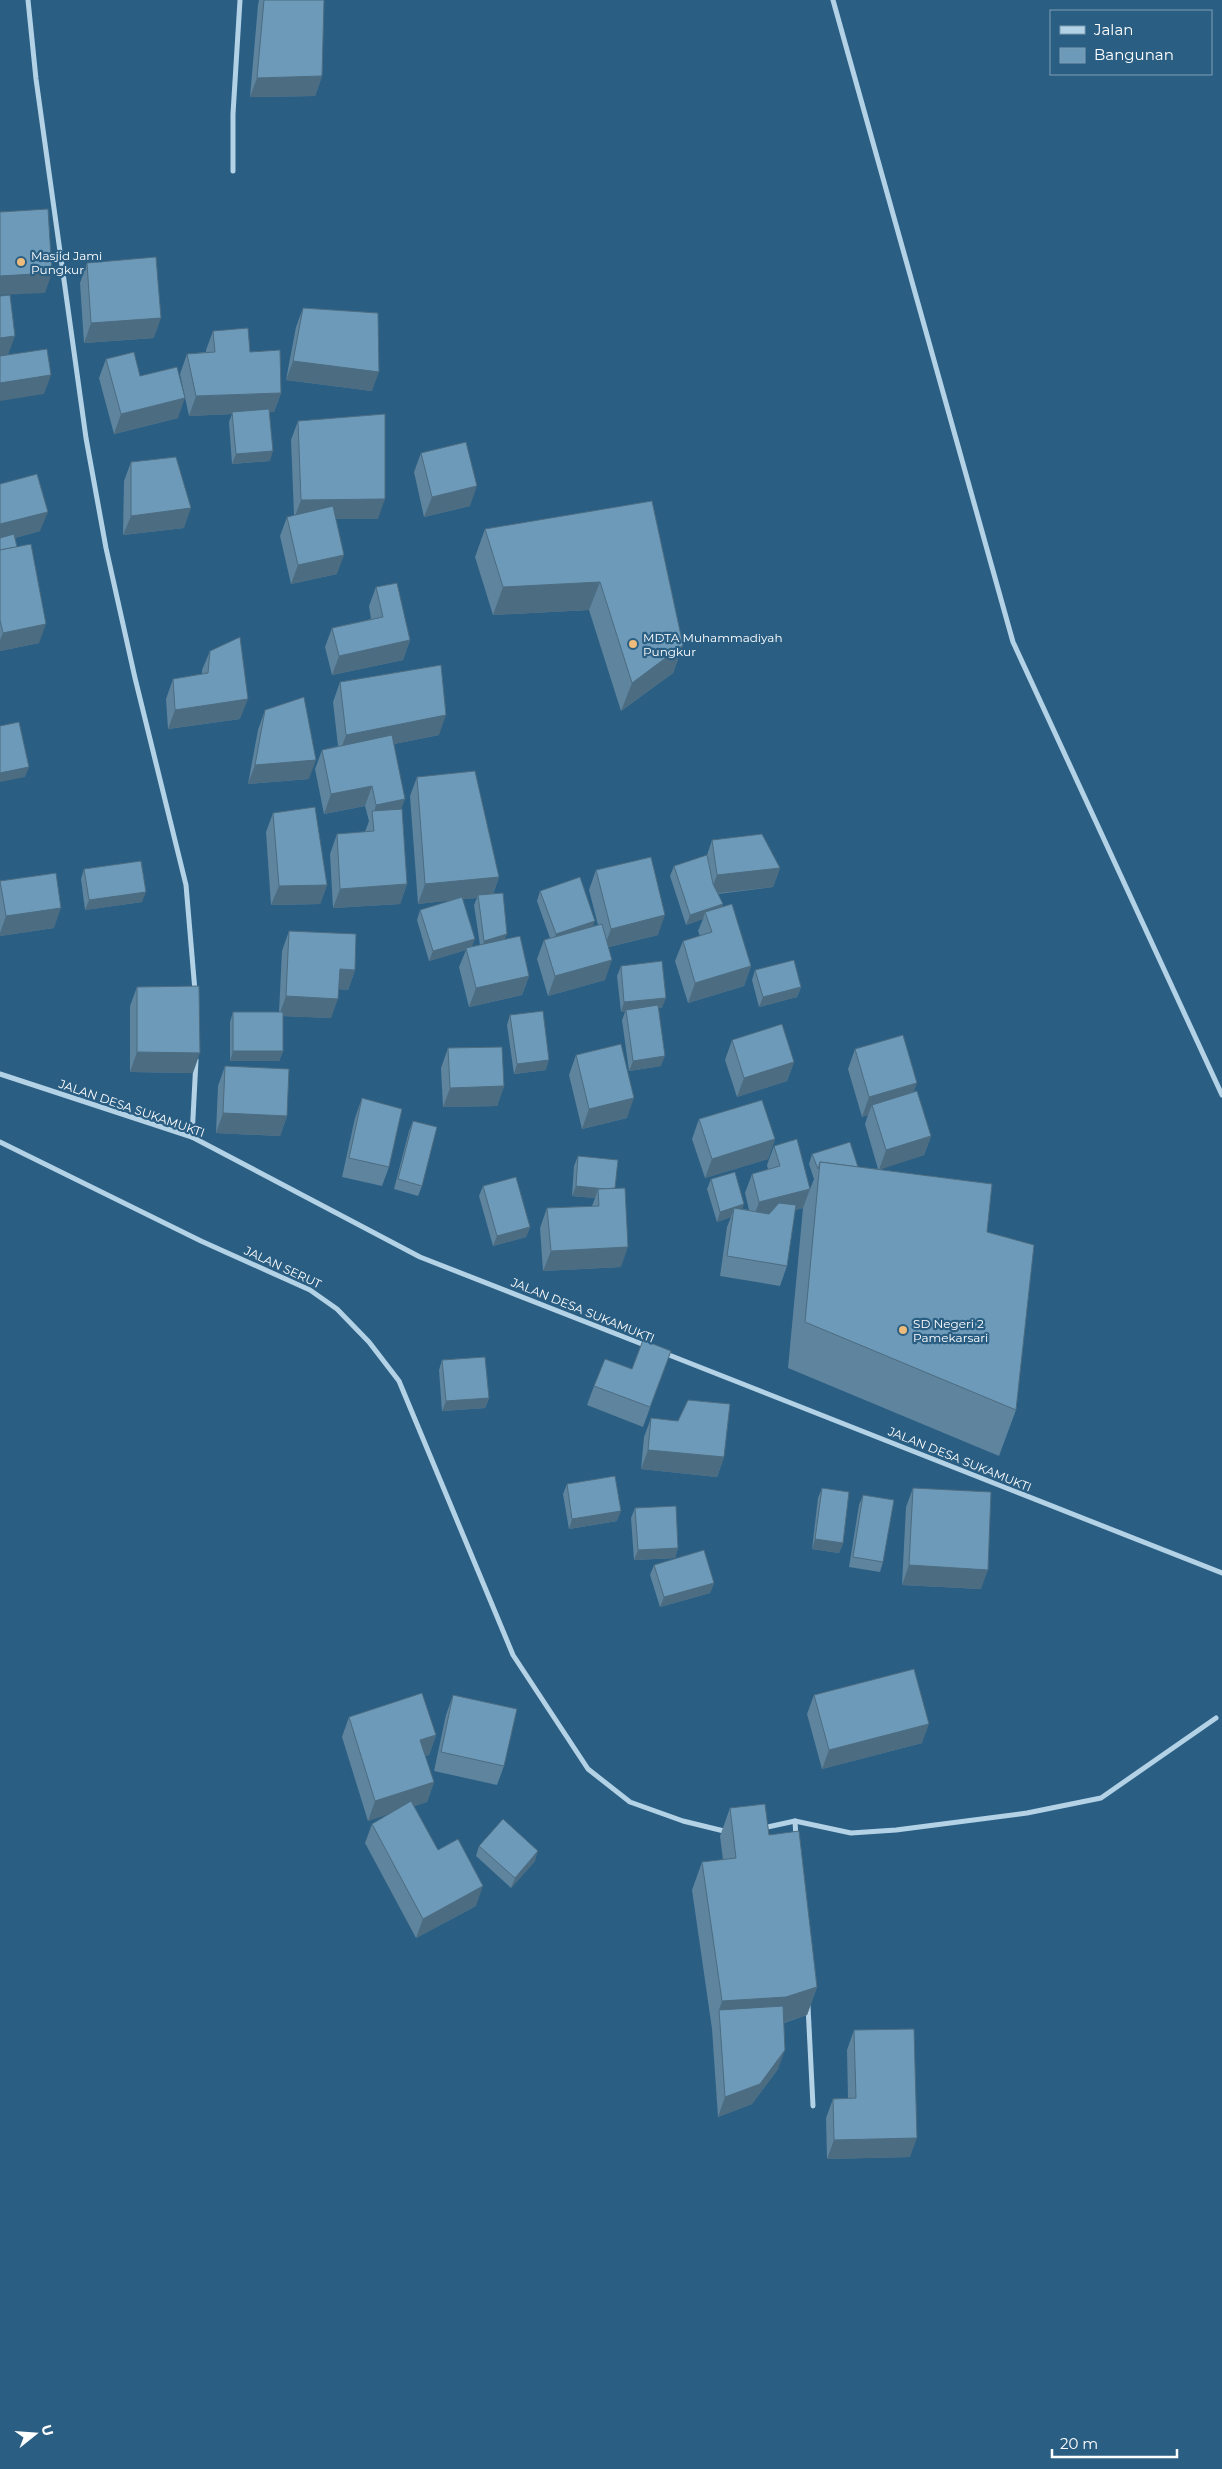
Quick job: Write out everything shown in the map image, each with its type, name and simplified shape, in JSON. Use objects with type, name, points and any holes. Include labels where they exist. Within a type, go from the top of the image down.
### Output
[{"type":"street","points":[[28,0],[36,79],[86,438],[106,548],[135,678],[186,885],[195,994]]},
{"type":"street","points":[[233,171],[233,114],[240,0]]},
{"type":"street","points":[[833,0],[1013,642],[1222,1095]]},
{"type":"street","points":[[192,1137],[196,1052]]},
{"type":"street","name":"JALAN DESA SUKAMUKTI","points":[[0,1074],[192,1137],[420,1256],[651,1348]]},
{"type":"street","name":"JALAN SERUT","points":[[0,1142],[201,1241],[310,1290],[337,1309],[369,1342],[400,1381],[513,1655],[568,1741],[588,1768],[630,1802],[683,1821],[737,1834]]},
{"type":"street","name":"JALAN DESA SUKAMUKTI","points":[[660,1351],[1222,1573]]},
{"type":"street","points":[[756,1830],[795,1821],[851,1833],[896,1830],[1027,1813],[1101,1798],[1216,1718]]},
{"type":"street","points":[[795,1821],[796,1850]]},
{"type":"street","points":[[808,2001],[813,2106]]},
{"type":"building","points":[[264,0],[324,0],[322,76],[257,78]]},
{"type":"building","points":[[48,209],[52,273],[0,276],[0,212]]},
{"type":"building","points":[[156,257],[161,318],[91,323],[87,263]]},
{"type":"building","points":[[10,295],[15,336],[0,338],[0,296]]},
{"type":"building","points":[[303,308],[378,313],[379,372],[293,361]]},
{"type":"building","points":[[248,328],[250,352],[280,350],[281,393],[196,396],[187,354],[215,352],[213,331]]},
{"type":"building","points":[[47,349],[51,375],[0,383],[0,356]]},
{"type":"building","points":[[134,352],[140,376],[177,367],[185,398],[121,414],[106,359]]},
{"type":"building","points":[[269,409],[273,451],[236,454],[232,412]]},
{"type":"building","points":[[385,414],[385,499],[301,500],[298,421]]},
{"type":"building","points":[[466,442],[477,486],[432,497],[421,453]]},
{"type":"building","points":[[176,457],[191,508],[131,516],[131,462]]},
{"type":"building","points":[[37,474],[48,512],[0,524],[0,484]]},
{"type":"building","name":"MDTA Muhammadiyah Pungkur","points":[[652,501],[683,645],[632,683],[600,582],[503,587],[485,529]]},
{"type":"building","points":[[333,506],[344,555],[298,565],[287,517]]},
{"type":"building","points":[[14,534],[17,547],[0,550],[0,538]]},
{"type":"building","points":[[31,544],[46,624],[3,633],[0,620],[0,550]]},
{"type":"building","points":[[397,583],[410,640],[339,656],[332,628],[383,617],[376,587]]},
{"type":"building","points":[[240,637],[248,699],[175,710],[173,679],[208,673],[210,651]]},
{"type":"building","points":[[441,665],[446,715],[346,735],[340,682]]},
{"type":"building","points":[[304,697],[316,760],[255,765],[265,710]]},
{"type":"building","points":[[19,722],[29,767],[0,773],[0,726]]},
{"type":"building","points":[[392,735],[405,799],[376,805],[372,786],[331,794],[322,750]]},
{"type":"building","points":[[475,771],[499,877],[425,884],[417,777]]},
{"type":"building","points":[[315,807],[327,885],[279,886],[273,813]]},
{"type":"building","points":[[402,809],[407,884],[340,889],[337,834],[374,831],[372,811]]},
{"type":"building","points":[[762,834],[780,868],[717,875],[712,840]]},
{"type":"building","points":[[707,855],[713,884],[723,904],[690,915],[674,866]]},
{"type":"building","points":[[651,857],[665,915],[611,929],[596,870]]},
{"type":"building","points":[[141,861],[146,892],[89,900],[84,869]]},
{"type":"building","points":[[56,873],[61,908],[6,916],[0,881]]},
{"type":"building","points":[[580,877],[595,921],[556,934],[540,891]]},
{"type":"building","points":[[503,893],[507,934],[484,941],[478,895]]},
{"type":"building","points":[[462,897],[475,939],[433,951],[420,910]]},
{"type":"building","points":[[732,904],[751,966],[695,983],[683,941],[712,932],[705,912]]},
{"type":"building","points":[[602,924],[612,960],[555,976],[544,940]]},
{"type":"building","points":[[289,931],[356,934],[355,970],[340,969],[338,999],[286,996]]},
{"type":"building","points":[[520,936],[529,976],[476,988],[466,948]]},
{"type":"building","points":[[794,960],[801,987],[763,997],[755,970]]},
{"type":"building","points":[[662,961],[666,998],[624,1002],[621,966]]},
{"type":"building","points":[[199,986],[200,1053],[137,1052],[137,987]]},
{"type":"building","points":[[658,1005],[665,1056],[633,1061],[626,1010]]},
{"type":"building","points":[[543,1011],[549,1060],[517,1064],[510,1015]]},
{"type":"building","points":[[233,1012],[283,1012],[283,1051],[233,1051]]},
{"type":"building","points":[[782,1024],[794,1062],[744,1078],[732,1040]]},
{"type":"building","points":[[903,1035],[917,1083],[869,1097],[855,1049]]},
{"type":"building","points":[[621,1044],[634,1098],[589,1109],[576,1055]]},
{"type":"building","points":[[502,1047],[504,1086],[450,1088],[448,1048]]},
{"type":"building","points":[[225,1066],[289,1069],[287,1116],[223,1113]]},
{"type":"building","points":[[917,1091],[931,1136],[886,1150],[872,1105]]},
{"type":"building","points":[[362,1098],[402,1109],[389,1167],[349,1158]]},
{"type":"building","points":[[762,1100],[775,1139],[712,1159],[699,1119]]},
{"type":"building","points":[[413,1121],[437,1127],[422,1186],[398,1179]]},
{"type":"building","points":[[797,1139],[810,1189],[759,1202],[752,1174],[780,1166],[774,1146]]},
{"type":"building","points":[[850,1142],[858,1167],[820,1162],[818,1169],[812,1154]]},
{"type":"building","points":[[578,1156],[618,1160],[615,1188],[605,1189],[576,1186]]},
{"type":"building","name":"SD Negeri 2 Pamekarsari","points":[[820,1162],[992,1184],[987,1232],[1034,1245],[1016,1410],[805,1322]]},
{"type":"building","points":[[735,1172],[744,1204],[720,1212],[711,1179]]},
{"type":"building","points":[[516,1177],[530,1227],[497,1236],[483,1186]]},
{"type":"building","points":[[625,1188],[628,1247],[551,1251],[547,1208],[599,1206],[598,1189]]},
{"type":"building","points":[[779,1203],[796,1205],[787,1266],[727,1256],[734,1208],[769,1214]]},
{"type":"building","points":[[643,1340],[671,1351],[650,1407],[594,1386],[605,1359],[632,1369]]},
{"type":"building","points":[[485,1357],[489,1398],[446,1401],[442,1360]]},
{"type":"building","points":[[688,1400],[730,1404],[724,1457],[648,1450],[651,1418],[678,1421]]},
{"type":"building","points":[[615,1476],[621,1511],[572,1519],[567,1484]]},
{"type":"building","points":[[822,1488],[849,1492],[843,1543],[815,1539]]},
{"type":"building","points":[[913,1488],[991,1492],[988,1570],[909,1565]]},
{"type":"building","points":[[863,1495],[894,1500],[883,1562],[853,1557]]},
{"type":"building","points":[[676,1506],[678,1548],[638,1550],[635,1508]]},
{"type":"building","points":[[704,1550],[714,1583],[664,1597],[654,1565]]},
{"type":"building","points":[[914,1669],[929,1724],[829,1750],[814,1695]]},
{"type":"building","points":[[422,1693],[436,1735],[420,1740],[434,1782],[375,1801],[349,1717]]},
{"type":"building","points":[[453,1695],[517,1709],[504,1766],[441,1752]]},
{"type":"building","points":[[411,1801],[438,1850],[458,1839],[483,1886],[423,1919],[372,1824]]},
{"type":"building","points":[[765,1804],[769,1835],[799,1831],[817,1987],[786,1997],[722,2001],[702,1862],[736,1858],[730,1808]]},
{"type":"building","points":[[503,1819],[538,1851],[515,1878],[479,1846]]},
{"type":"building","points":[[783,2006],[785,2050],[760,2084],[725,2097],[719,2010]]},
{"type":"building","points":[[914,2029],[917,2138],[834,2140],[833,2099],[856,2098],[854,2030]]},
{"type":"place","name":"Masjid Jami Pungkur","points":[[21,262]]},
{"type":"place","name":"MDTA Muhammadiyah Pungkur","points":[[633,644]]},
{"type":"place","name":"SD Negeri 2 Pamekarsari","points":[[903,1330]]}]
